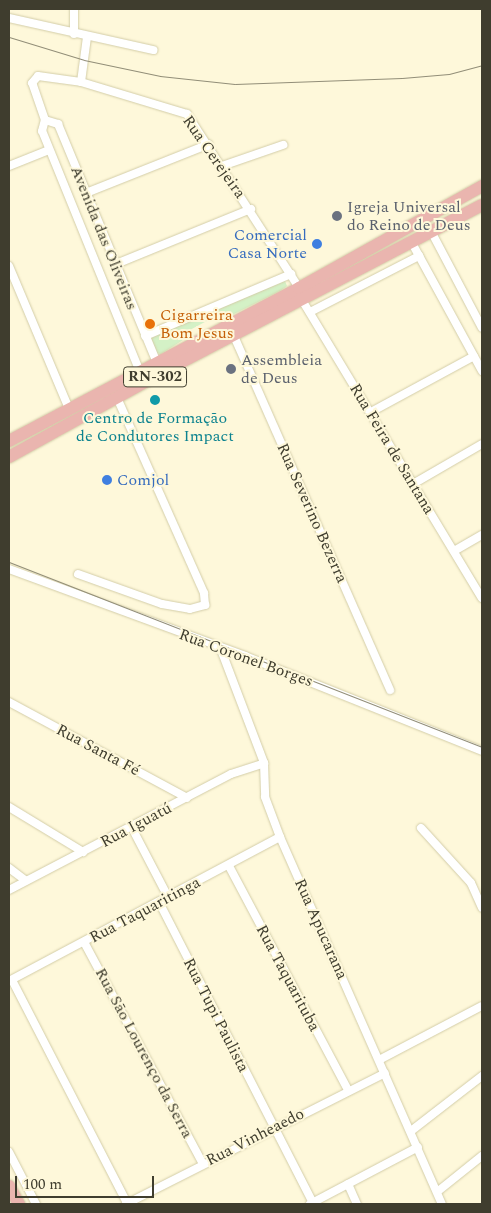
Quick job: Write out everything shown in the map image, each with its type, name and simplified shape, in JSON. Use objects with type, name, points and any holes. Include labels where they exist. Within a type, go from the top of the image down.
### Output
[{"type":"main road","name":"RN-302","points":[[9,457],[234,336],[477,189]]},
{"type":"main road","points":[[412,243],[411,235],[414,230],[460,204],[477,189]]},
{"type":"main road","points":[[468,212],[482,199]]},
{"type":"main road","name":"RN-302","points":[[9,441],[157,363],[412,243],[482,205]]},
{"type":"main road","points":[[9,1186],[19,1204]]},
{"type":"street","points":[[74,9],[74,34]]},
{"type":"street","points":[[9,18],[87,37],[153,50]]},
{"type":"street","points":[[81,82],[87,37]]},
{"type":"street","name":"Rua Cerejeira","points":[[33,85],[36,78],[42,75],[81,82],[184,112],[209,144],[251,209],[291,274],[301,294]]},
{"type":"street","name":"Avenida das Oliveiras","points":[[33,85],[45,120],[42,131],[49,150],[140,372]]},
{"type":"street","name":"Avenida das Oliveiras","points":[[45,120],[58,124],[144,336],[157,363]]},
{"type":"street","points":[[86,193],[209,144]]},
{"type":"street","points":[[222,166],[283,145]]},
{"type":"street","points":[[9,166],[49,150]]},
{"type":"street","points":[[116,264],[251,209]]},
{"type":"street","points":[[432,232],[482,328]]},
{"type":"street","points":[[412,243],[482,371]]},
{"type":"street","points":[[310,312],[419,256]]},
{"type":"street","points":[[9,266],[69,410]]},
{"type":"street","points":[[144,336],[291,274]]},
{"type":"street","name":"Rua Feira de Santana","points":[[301,294],[482,598]]},
{"type":"street","name":"Rua Severino Bezerra","points":[[234,336],[390,690]]},
{"type":"street","points":[[371,412],[474,356]]},
{"type":"street","points":[[78,574],[162,604],[190,609],[205,604],[204,593],[117,398]]},
{"type":"street","points":[[413,484],[482,444]]},
{"type":"street","points":[[454,551],[482,535]]},
{"type":"street","name":"Rua Coronel Borges","points":[[9,569],[220,647],[482,751]]},
{"type":"street","name":"Rua Apucarana","points":[[220,647],[264,764],[265,796],[280,838],[442,1204]]},
{"type":"street","name":"Rua Santa Fé","points":[[9,702],[187,798]]},
{"type":"street","name":"Rua Iguatú","points":[[9,890],[132,828],[230,774],[264,764]]},
{"type":"street","points":[[9,807],[83,852]]},
{"type":"street","points":[[132,828],[168,897]]},
{"type":"street","points":[[421,828],[471,883],[482,908]]},
{"type":"street","name":"Rua Taquaritinga","points":[[10,981],[280,838]]},
{"type":"street","name":"Rua Taquarituba","points":[[228,866],[348,1090]]},
{"type":"street","points":[[9,868],[26,881]]},
{"type":"street","name":"Rua Tupi Paulista","points":[[159,902],[312,1204]]},
{"type":"street","name":"Rua São Lourenço da Serra","points":[[84,942],[203,1164]]},
{"type":"street","points":[[10,981],[127,1204]]},
{"type":"street","points":[[379,1060],[482,1006]]},
{"type":"street","name":"Rua Vinheaedo","points":[[127,1204],[273,1127],[385,1073]]},
{"type":"street","points":[[411,1131],[482,1076]]},
{"type":"street","points":[[312,1204],[418,1147]]},
{"type":"street","points":[[9,1152],[36,1204]]},
{"type":"street","points":[[437,1192],[482,1156]]},
{"type":"street","points":[[348,1184],[356,1204]]},
{"type":"green space","points":[[285,281],[287,286],[280,291],[232,315],[218,315],[188,331],[183,340],[161,354],[156,353],[150,337]]},
{"type":"tram line","points":[[9,37],[84,60],[160,76],[235,84],[402,78],[449,74],[482,65]]},
{"type":"tram line","points":[[9,562],[482,747]]},
{"type":"place","name":"Igreja Universal do Reino de Deus","points":[[337,216]]},
{"type":"place","name":"Comercial Casa Norte","points":[[317,244]]},
{"type":"place","name":"Cigarreira Bom Jesus","points":[[150,324]]},
{"type":"place","name":"Assembleia de Deus","points":[[231,369]]},
{"type":"place","name":"Centro de Formação de Condutores Impact","points":[[155,400]]},
{"type":"place","name":"Comjol","points":[[107,480]]}]
